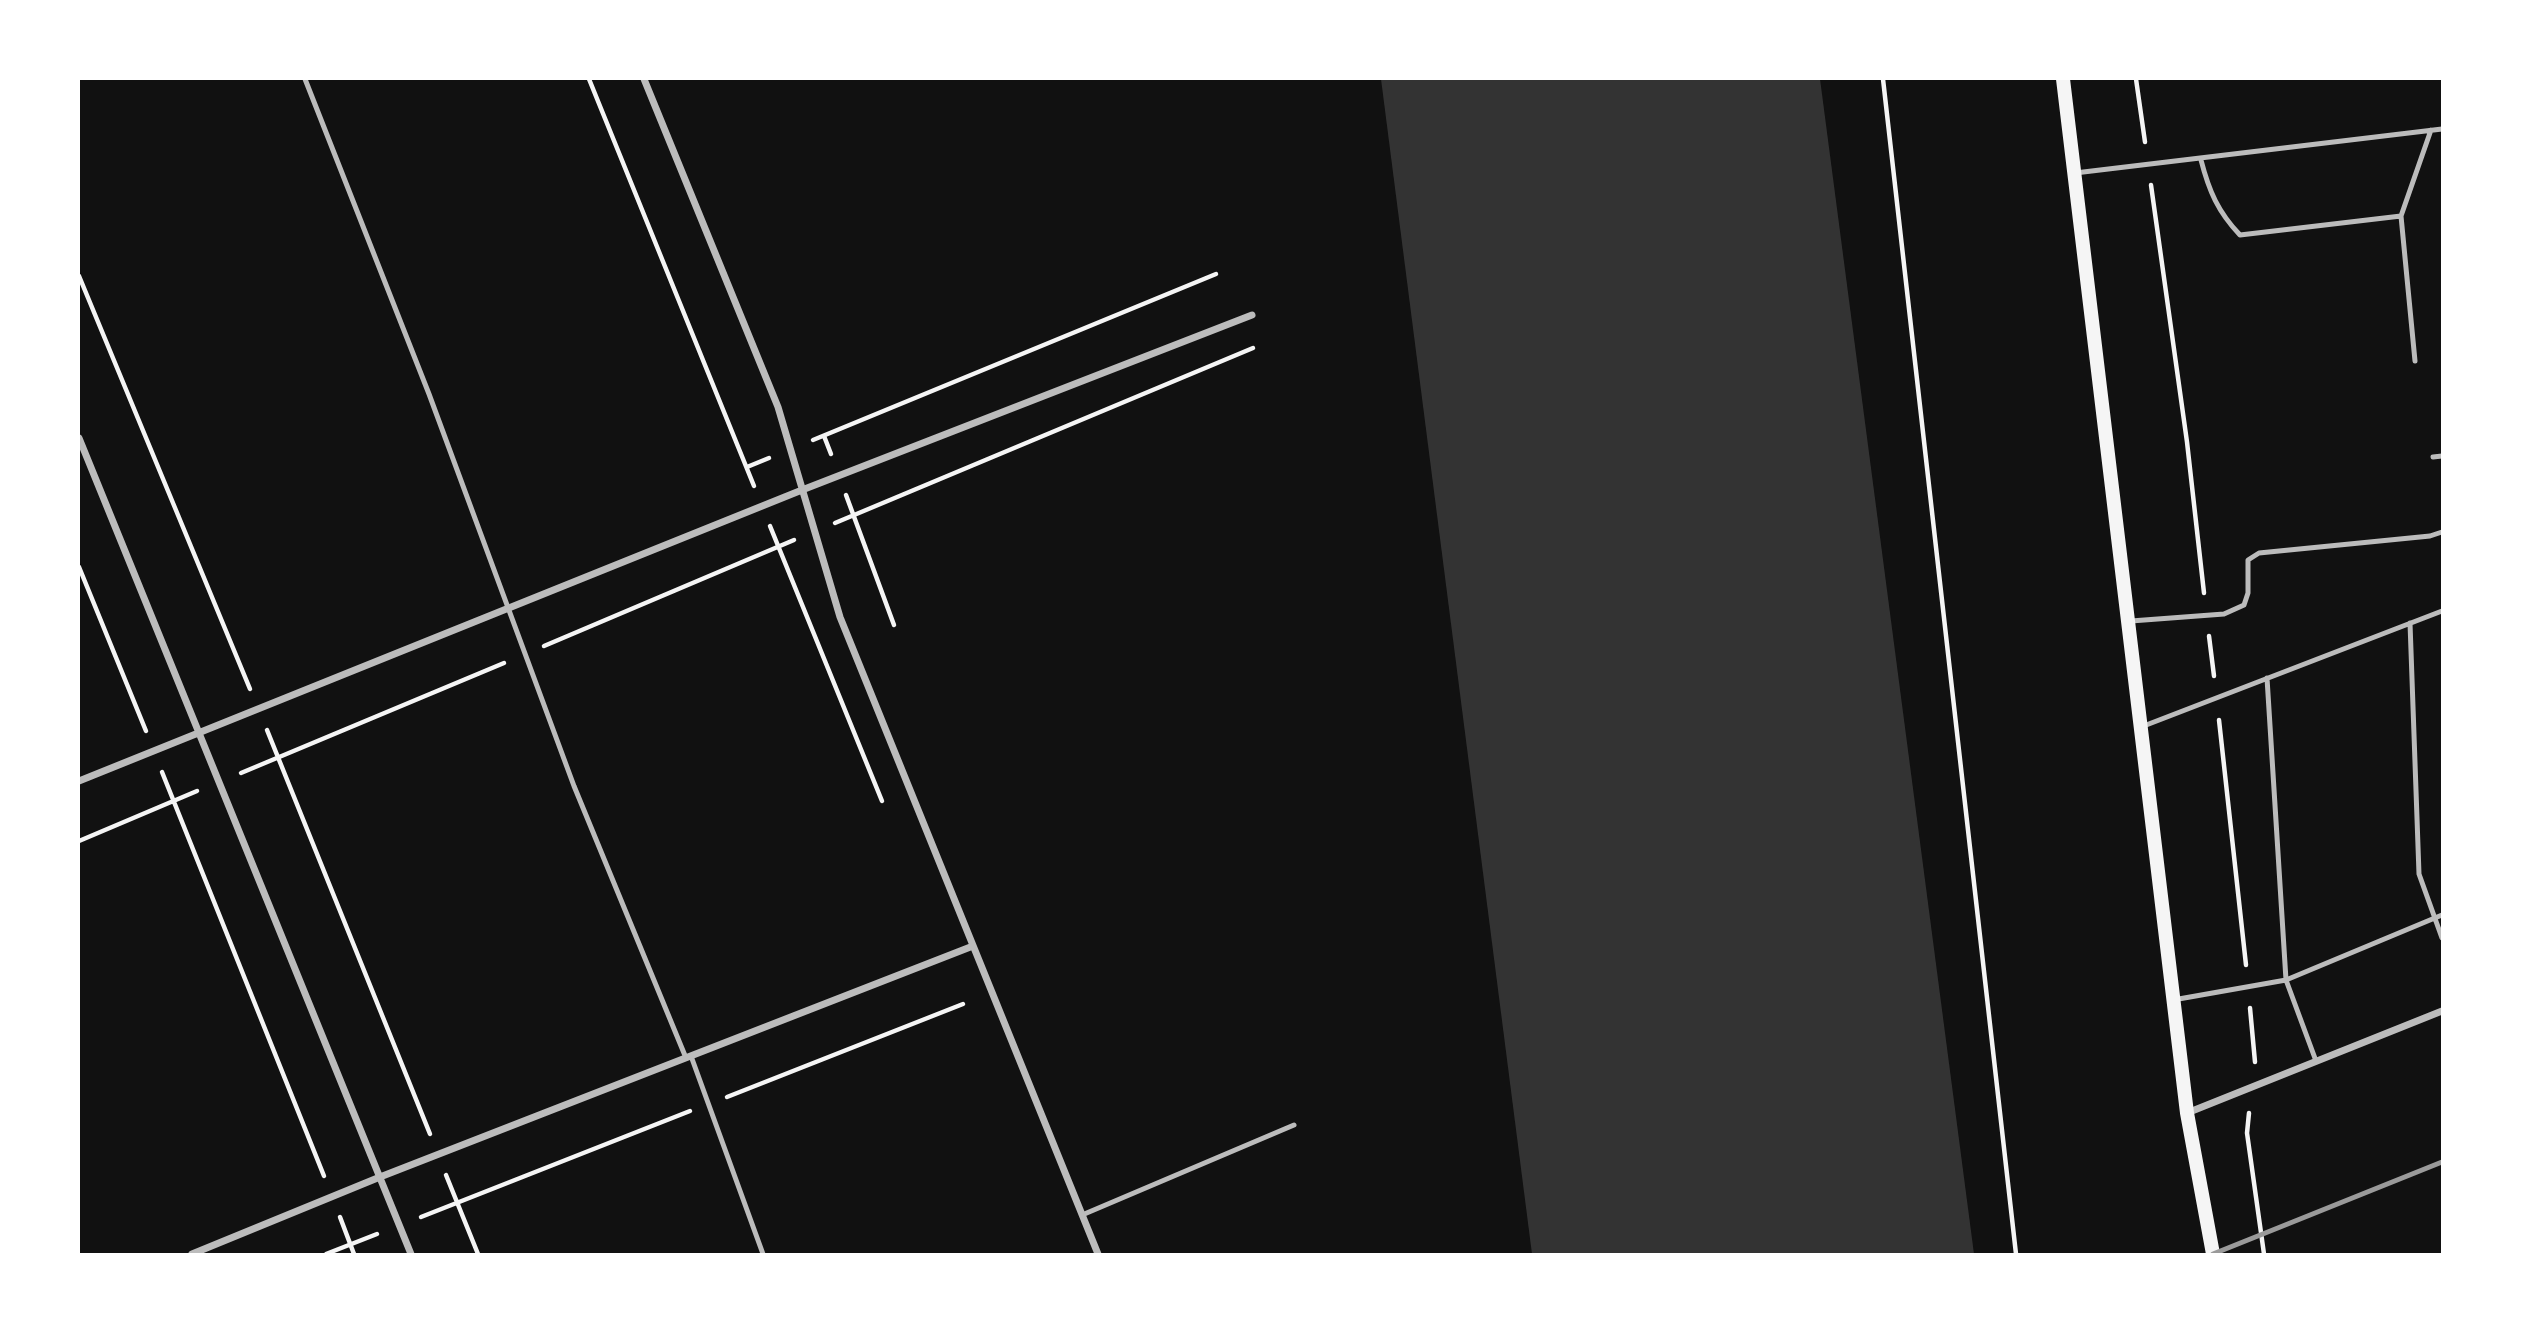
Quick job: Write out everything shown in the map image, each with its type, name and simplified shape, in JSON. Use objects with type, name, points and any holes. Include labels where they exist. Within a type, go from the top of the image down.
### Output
[{"type":"main road","points":[[2063,79],[2187,1113],[2213,1254]]},
{"type":"street","points":[[644,79],[779,407],[840,617],[1098,1254]]},
{"type":"street","points":[[79,780],[802,490],[1252,315]]},
{"type":"street","points":[[79,438],[411,1254]]},
{"type":"street","points":[[192,1254],[438,1154],[973,946]]},
{"type":"street","points":[[2187,1113],[2442,1011]]},
{"type":"lane","points":[[305,79],[429,394],[574,786],[708,1104],[763,1254]]},
{"type":"lane","points":[[2075,173],[2442,129]]},
{"type":"lane","points":[[2414,361],[2401,216],[2431,130]]},
{"type":"lane","points":[[2201,160],[2210,196],[2224,218],[2240,235],[2401,216]]},
{"type":"lane","points":[[2433,457],[2442,456]]},
{"type":"lane","points":[[2128,621],[2224,614],[2244,605],[2248,593],[2248,560],[2259,553],[2418,538],[2442,532]]},
{"type":"lane","points":[[2141,727],[2442,611]]},
{"type":"lane","points":[[2410,624],[2419,874],[2442,938]]},
{"type":"lane","points":[[2267,678],[2286,980],[2316,1061]]},
{"type":"lane","points":[[2174,1000],[2286,980],[2442,915]]},
{"type":"lane","points":[[1082,1215],[1294,1125]]},
{"type":"path","points":[[589,79],[882,801]]},
{"type":"path","points":[[1883,79],[2016,1254]]},
{"type":"path","points":[[747,467],[1216,274]]},
{"type":"path","points":[[79,276],[278,757],[478,1254]]},
{"type":"path","points":[[79,841],[1253,348]]},
{"type":"path","points":[[824,436],[894,625]]},
{"type":"path","points":[[79,567],[354,1254]]},
{"type":"path","points":[[326,1254],[963,1004]]},
{"type":"path","points":[[2247,1133],[2264,1254]]},
{"type":"shaded area","points":[[1381,79],[1820,79],[1974,1254],[1532,1254]]},
{"type":"railway","points":[[2213,1254],[2442,1162]]}]
